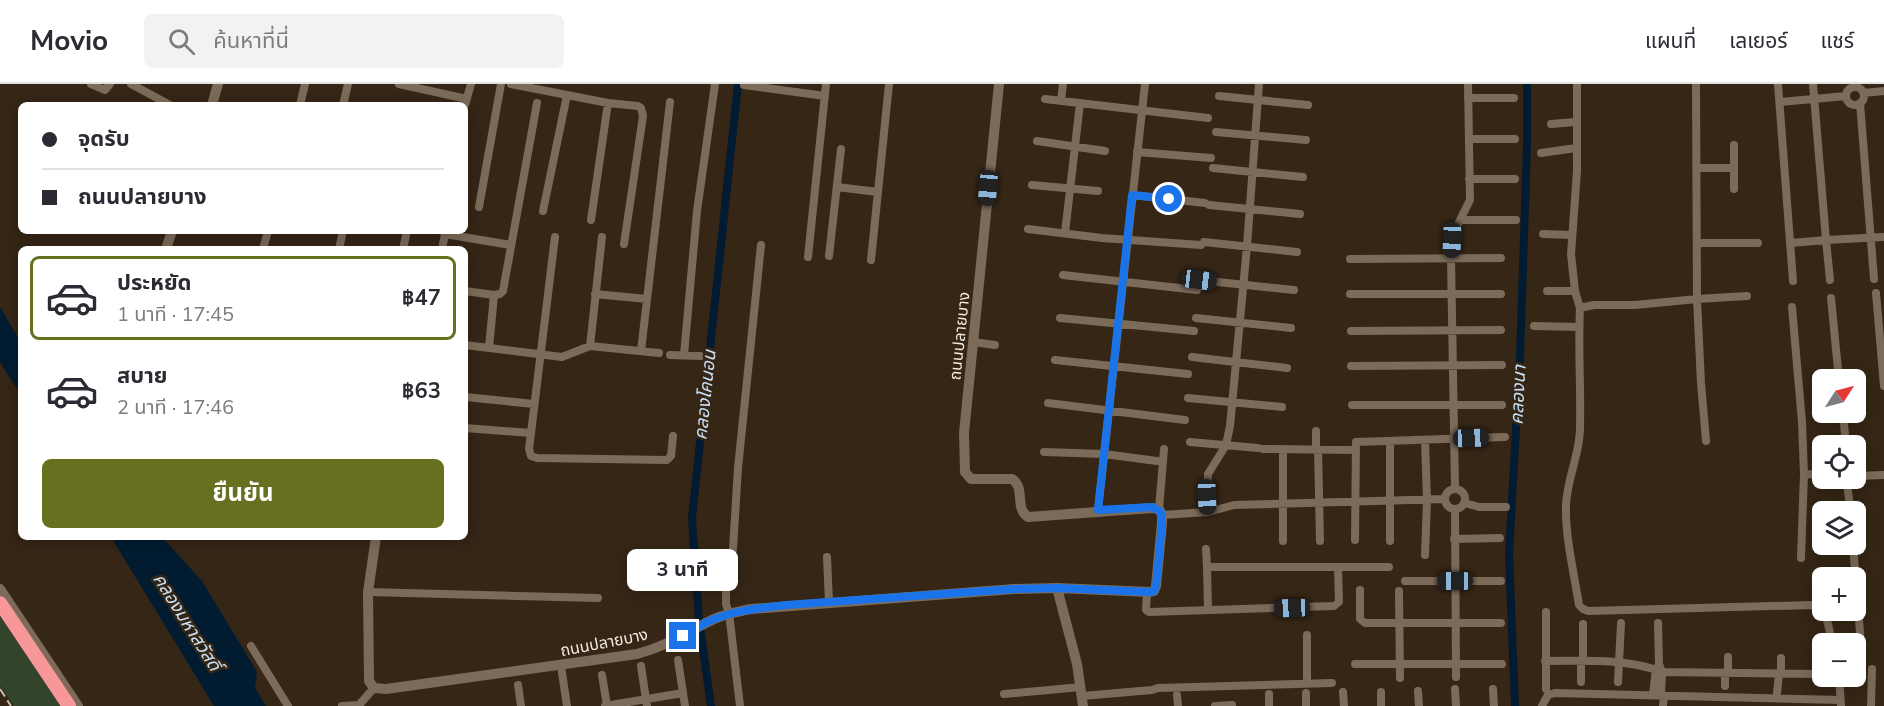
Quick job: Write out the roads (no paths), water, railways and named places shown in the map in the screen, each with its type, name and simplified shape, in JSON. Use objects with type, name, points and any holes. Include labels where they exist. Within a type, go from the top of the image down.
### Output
[{"type":"highway","points":[[0,603],[69,706]]},
{"type":"street","points":[[91,84],[102,90],[110,84]]},
{"type":"street","points":[[131,84],[164,102]]},
{"type":"street","points":[[213,102],[218,84]]},
{"type":"street","points":[[301,102],[305,84]]},
{"type":"street","points":[[344,102],[348,84]]},
{"type":"street","points":[[399,84],[466,102],[471,84]]},
{"type":"street","points":[[479,207],[501,84]]},
{"type":"street","points":[[511,84],[608,103],[638,106],[643,111],[624,244]]},
{"type":"street","points":[[684,355],[697,211],[715,84]]},
{"type":"street","points":[[808,257],[826,84]]},
{"type":"street","points":[[871,260],[889,84]]},
{"type":"street","name":"ถนนปลายบาง","points":[[999,84],[964,433],[964,464],[967,476],[971,479],[1012,479],[1019,486],[1021,509],[1028,517],[1152,507],[1161,512]]},
{"type":"street","points":[[1061,101],[1062,84]]},
{"type":"street","points":[[1098,510],[1145,84]]},
{"type":"street","points":[[1208,512],[1208,474],[1226,445],[1230,426],[1244,285],[1259,84]]},
{"type":"street","points":[[1455,488],[1451,258],[1454,232],[1470,200],[1468,84]]},
{"type":"street","points":[[1576,84],[1577,171],[1571,254],[1575,291],[1580,308],[1580,430],[1578,452],[1566,504],[1580,605],[1588,611],[1812,605],[1821,610],[1826,617],[1830,633]]},
{"type":"street","points":[[1696,84],[1697,299],[1706,441]]},
{"type":"street","points":[[1778,84],[1793,281]]},
{"type":"street","points":[[1813,84],[1830,280]]},
{"type":"street","points":[[744,86],[783,87],[825,96]]},
{"type":"street","points":[[1853,86],[1864,93],[1864,99],[1855,105],[1850,103],[1846,96],[1848,90],[1853,86]]},
{"type":"street","points":[[1864,93],[1884,91]]},
{"type":"street","points":[[543,212],[567,95]]},
{"type":"street","points":[[1219,96],[1308,105]]},
{"type":"street","points":[[1780,102],[1846,96]]},
{"type":"street","points":[[1468,98],[1514,98]]},
{"type":"street","points":[[1045,99],[1208,118]]},
{"type":"street","points":[[641,351],[670,102]]},
{"type":"street","points":[[468,291],[494,295],[503,291],[537,103]]},
{"type":"street","points":[[591,220],[608,103]]},
{"type":"street","points":[[1065,233],[1080,103]]},
{"type":"street","points":[[1860,103],[1874,279]]},
{"type":"street","points":[[1551,124],[1575,122]]},
{"type":"street","points":[[1216,132],[1306,140]]},
{"type":"street","points":[[1469,139],[1515,139]]},
{"type":"street","points":[[1037,141],[1105,151]]},
{"type":"street","points":[[1734,145],[1734,189]]},
{"type":"street","points":[[1541,153],[1576,148]]},
{"type":"street","points":[[829,256],[841,149]]},
{"type":"street","points":[[1137,152],[1211,159]]},
{"type":"street","points":[[1213,168],[1303,177]]},
{"type":"street","points":[[1696,168],[1734,168]]},
{"type":"street","points":[[1469,179],[1515,179]]},
{"type":"street","points":[[1032,185],[1098,191]]},
{"type":"street","points":[[837,187],[878,192]]},
{"type":"street","points":[[1132,195],[1300,214]]},
{"type":"street","points":[[1461,220],[1516,220]]},
{"type":"street","points":[[1028,229],[1297,252]]},
{"type":"street","points":[[454,234],[511,245]]},
{"type":"street","points":[[1543,234],[1572,235]]},
{"type":"street","points":[[555,237],[534,404],[531,456],[537,458],[667,460],[671,456],[673,436]]},
{"type":"street","points":[[590,346],[602,237]]},
{"type":"street","points":[[1791,243],[1884,237]]},
{"type":"street","points":[[1697,243],[1758,243]]},
{"type":"street","points":[[740,706],[726,604],[726,588],[733,549],[738,468],[761,245]]},
{"type":"street","points":[[1350,258],[1500,258]]},
{"type":"street","points":[[1063,274],[1197,290]]},
{"type":"street","points":[[1199,280],[1294,290]]},
{"type":"street","points":[[1547,291],[1575,291]]},
{"type":"street","points":[[1876,293],[1884,386]]},
{"type":"street","points":[[595,294],[647,299]]},
{"type":"street","points":[[1350,294],[1501,294]]},
{"type":"street","points":[[489,348],[494,295]]},
{"type":"street","points":[[1580,308],[1594,305],[1635,305],[1748,296]]},
{"type":"street","points":[[1831,298],[1838,369]]},
{"type":"street","points":[[1792,307],[1804,474],[1801,558]]},
{"type":"street","points":[[1060,318],[1194,331]]},
{"type":"street","points":[[1196,318],[1291,328]]},
{"type":"street","points":[[1534,326],[1579,327]]},
{"type":"street","points":[[1351,331],[1501,330]]},
{"type":"street","points":[[973,342],[995,345]]},
{"type":"street","points":[[468,345],[561,357],[590,346],[659,353]]},
{"type":"street","points":[[669,355],[700,356]]},
{"type":"street","points":[[1192,357],[1287,368]]},
{"type":"street","points":[[1055,360],[1188,374]]},
{"type":"street","points":[[1351,366],[1502,365]]},
{"type":"street","points":[[468,397],[534,404]]},
{"type":"street","points":[[1188,398],[1282,407]]},
{"type":"street","points":[[1048,403],[1185,420]]},
{"type":"street","points":[[1352,405],[1502,405]]},
{"type":"street","points":[[468,428],[531,433]]},
{"type":"street","points":[[1316,431],[1320,541]]},
{"type":"street","points":[[1355,540],[1355,444],[1358,442],[1504,437]]},
{"type":"street","points":[[1425,440],[1427,500],[1425,555]]},
{"type":"street","points":[[1390,441],[1392,500],[1390,541]]},
{"type":"street","points":[[1190,442],[1260,448],[1355,450]]},
{"type":"street","points":[[1164,449],[1156,586],[1154,591],[1147,592],[1147,611],[1334,606],[1339,602],[1338,568]]},
{"type":"street","points":[[1282,449],[1283,541]]},
{"type":"street","points":[[1044,452],[1104,454],[1157,461]]},
{"type":"street","points":[[1804,474],[1812,474]]},
{"type":"street","points":[[1866,476],[1884,475]]},
{"type":"street","points":[[1455,488],[1465,495],[1465,502],[1455,509],[1448,506],[1445,499],[1448,491],[1455,488]]},
{"type":"street","points":[[1161,512],[1189,514],[1234,505],[1319,501],[1445,499]]},
{"type":"street","points":[[1465,502],[1479,507],[1506,507]]},
{"type":"street","points":[[1455,509],[1456,677]]},
{"type":"street","points":[[1454,539],[1500,538]]},
{"type":"street","points":[[342,706],[359,705],[374,688],[369,681],[368,592],[376,540]]},
{"type":"street","points":[[1206,549],[1208,610]]},
{"type":"street","points":[[1854,555],[1860,633]]},
{"type":"street","points":[[826,557],[829,602]]},
{"type":"street","points":[[1207,567],[1389,567]]},
{"type":"street","points":[[1405,581],[1501,581]]},
{"type":"street","points":[[1057,588],[1076,656],[1082,696]]},
{"type":"street","name":"ถนนปลายบาง","points":[[374,688],[386,689],[561,666],[650,650],[670,643],[709,621],[729,613],[751,609],[1014,589],[1057,588],[1147,592]]},
{"type":"street","points":[[0,589],[78,706]]},
{"type":"street","points":[[1360,590],[1362,622],[1501,623]]},
{"type":"street","points":[[1399,591],[1400,678]]},
{"type":"street","points":[[368,592],[598,598]]},
{"type":"street","points":[[1546,612],[1546,689]]},
{"type":"street","points":[[1618,682],[1621,623]]},
{"type":"street","points":[[1658,623],[1659,695],[1663,706]]},
{"type":"street","points":[[1581,682],[1583,624]]},
{"type":"street","points":[[1306,683],[1307,635]]},
{"type":"street","points":[[251,646],[288,706]]},
{"type":"street","points":[[1725,686],[1728,657]]},
{"type":"street","points":[[1778,693],[1781,658]]},
{"type":"street","points":[[678,660],[685,706]]},
{"type":"street","points":[[1545,661],[1619,662],[1658,668],[1726,673],[1812,674]]},
{"type":"street","points":[[1355,664],[1502,664]]},
{"type":"street","points":[[561,666],[567,706]]},
{"type":"street","points":[[641,666],[646,703]]},
{"type":"street","points":[[1871,706],[1872,669]]},
{"type":"street","points":[[602,675],[607,706],[646,703],[683,693]]},
{"type":"street","points":[[1004,694],[1082,696],[1158,688],[1332,683]]},
{"type":"street","points":[[518,685],[521,706]]},
{"type":"street","points":[[1542,706],[1548,695],[1555,693],[1841,703],[1840,687]]},
{"type":"street","points":[[1455,689],[1456,706]]},
{"type":"street","points":[[1493,689],[1494,706]]},
{"type":"street","points":[[1418,691],[1419,706]]},
{"type":"street","points":[[1343,692],[1344,706]]},
{"type":"street","points":[[1381,692],[1381,706]]},
{"type":"street","points":[[1306,693],[1306,706]]},
{"type":"street","points":[[1269,694],[1269,706]]},
{"type":"street","points":[[1177,695],[1178,706]]},
{"type":"street","points":[[1655,706],[1659,695]]},
{"type":"street","points":[[1215,706],[1231,703]]},
{"type":"water","points":[[0,307],[18,338],[18,390],[0,362]]},
{"type":"water","name":"คลองมหาสวัสดิ์","points":[[113,540],[165,540],[202,581],[257,672],[255,688],[266,706],[214,706]]},
{"type":"waterway","name":"คลองโคนอน","points":[[711,706],[699,620],[692,518],[738,84]]},
{"type":"waterway","name":"คลองนา","points":[[1515,706],[1509,554],[1520,357],[1527,84]]},
{"type":"railway","points":[[0,689],[11,706]]}]
